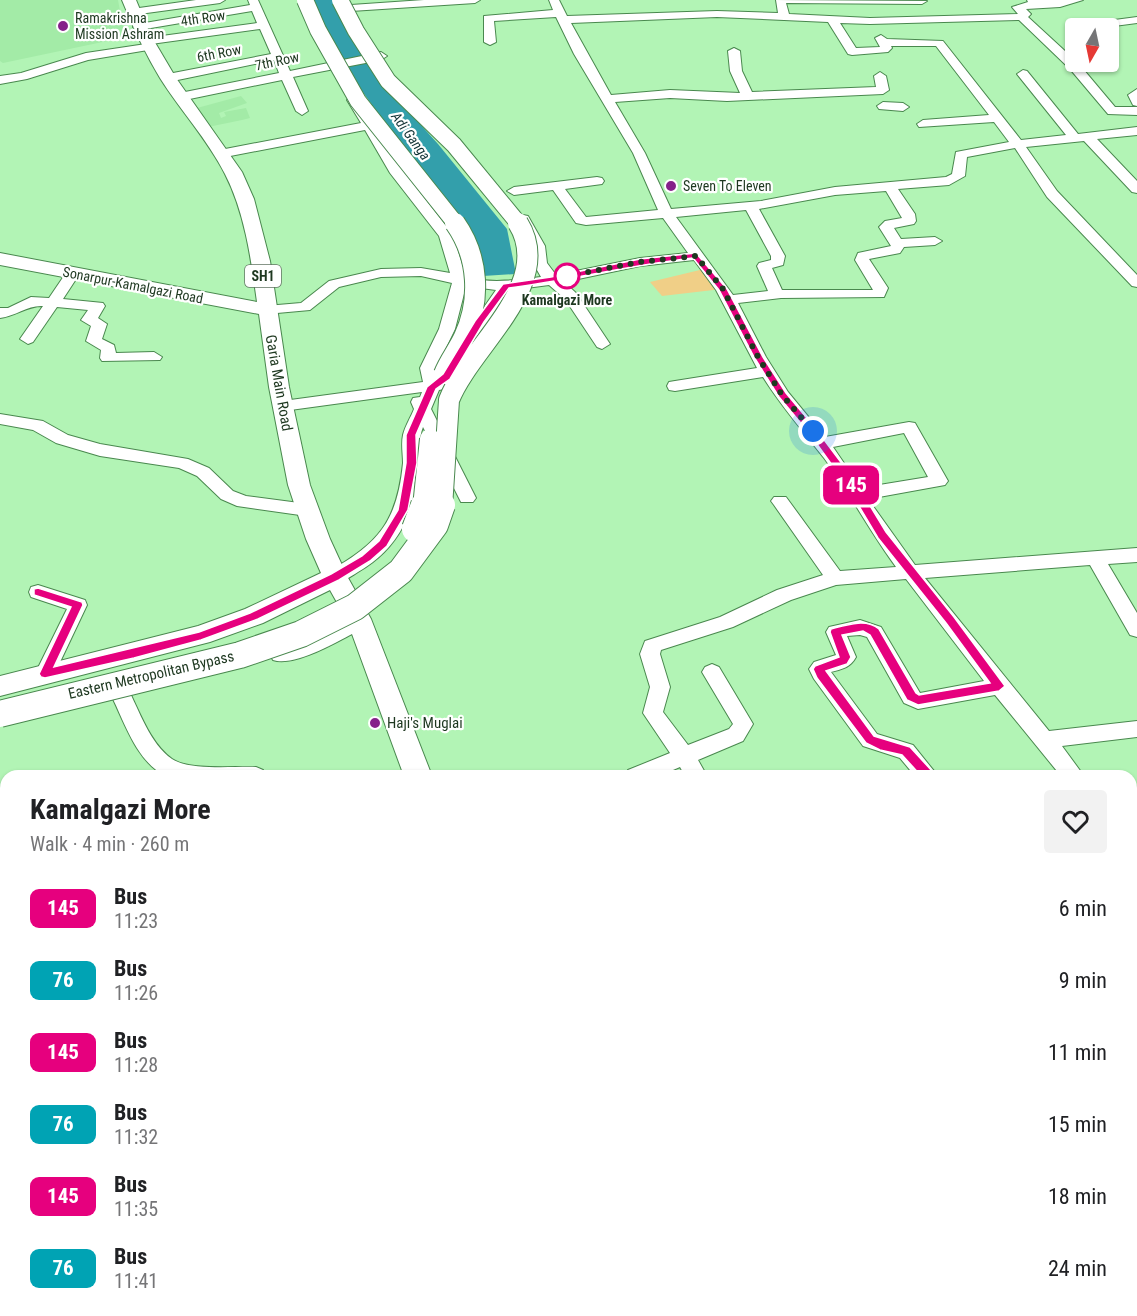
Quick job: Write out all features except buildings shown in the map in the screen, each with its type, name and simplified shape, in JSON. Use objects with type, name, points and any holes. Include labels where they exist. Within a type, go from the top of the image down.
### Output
[{"type":"main road","name":"Eastern Metropolitan Bypass","points":[[0,699],[56,682],[210,649],[278,627],[328,604],[361,585],[411,539],[418,524],[425,502],[432,408],[445,371],[464,337],[474,308],[476,269],[457,225],[358,101],[318,30],[305,0]]},
{"type":"main road","name":"Eastern Metropolitan Bypass","points":[[0,714],[43,700],[218,662],[329,621],[368,599],[409,565],[424,546],[437,522],[444,498],[447,415],[453,386],[505,314],[525,277],[529,259],[526,239],[514,218],[462,154],[389,82],[346,3]]},
{"type":"main road","name":"Garia Main Road","points":[[139,26],[180,97],[233,172],[250,215],[261,261],[266,310],[299,485],[335,577],[358,619],[416,770]]},
{"type":"main road","name":"Sonarpur-Kamalgazi Road","points":[[0,259],[266,310]]},
{"type":"main road","points":[[0,686],[134,654],[201,635],[254,616],[335,577]]},
{"type":"main road","points":[[0,726],[120,693],[182,681],[256,662],[320,640],[358,619]]},
{"type":"street","points":[[0,80],[23,76],[86,57],[139,26],[220,0]]},
{"type":"street","points":[[300,0],[333,65],[368,126],[396,170],[446,235],[460,281],[447,329],[428,368],[432,387]]},
{"type":"street","points":[[346,3],[475,0]]},
{"type":"street","points":[[689,0],[690,14]]},
{"type":"street","points":[[730,0],[734,14]]},
{"type":"street","points":[[785,18],[781,0],[921,0],[935,21]]},
{"type":"street","points":[[1022,16],[1025,14],[1018,7],[1035,2],[1078,0]]},
{"type":"street","points":[[346,3],[400,87],[464,148],[516,210],[538,246],[540,263],[551,280],[576,303],[602,344]]},
{"type":"street","points":[[139,26],[254,4],[302,111]]},
{"type":"street","points":[[559,11],[639,153],[666,213],[729,300],[782,395],[822,443],[882,535],[910,572],[950,620],[999,686],[1069,770]]},
{"type":"street","points":[[490,42],[488,18],[559,11],[734,14],[833,21],[935,21],[1022,16],[1074,66],[1112,111],[1137,111]]},
{"type":"street","points":[[833,21],[852,52],[884,50],[886,48],[884,42],[870,21]]},
{"type":"street","points":[[1131,21],[1137,31]]},
{"type":"street","name":"4th Row","points":[[139,26],[264,25]]},
{"type":"street","points":[[1038,31],[1065,29]]},
{"type":"street","points":[[884,42],[939,43],[1018,144],[1052,194],[1137,283]]},
{"type":"street","points":[[734,51],[736,71],[748,96]]},
{"type":"street","name":"6th Row","points":[[168,78],[276,56]]},
{"type":"street","name":"7th Row","points":[[180,97],[381,56]]},
{"type":"street","points":[[1023,74],[1082,138],[1137,189]]},
{"type":"street","points":[[607,99],[670,94],[716,97],[883,90],[880,76]]},
{"type":"street","points":[[843,91],[851,106]]},
{"type":"street","points":[[1137,93],[1134,95],[1137,102]]},
{"type":"street","points":[[883,106],[903,107]]},
{"type":"street","points":[[923,124],[998,118]]},
{"type":"street","points":[[220,154],[368,126]]},
{"type":"street","points":[[557,187],[583,221],[750,206],[809,195],[953,181],[958,176],[962,154],[1018,144],[1137,131]]},
{"type":"street","points":[[514,191],[597,181]]},
{"type":"street","points":[[729,300],[777,294],[879,294],[881,288],[862,260],[863,256],[895,250],[897,243],[886,227],[890,224],[909,221],[908,214],[890,187]]},
{"type":"street","points":[[750,206],[778,256],[778,261],[764,266],[777,294]]},
{"type":"street","points":[[897,243],[934,241]]},
{"type":"street","points":[[266,310],[306,307],[334,284],[373,274],[397,271],[421,272],[488,286],[506,286],[551,280],[634,262],[696,256]]},
{"type":"street","points":[[28,339],[73,273]]},
{"type":"street","points":[[335,577],[366,559],[383,543],[403,510],[411,463],[411,435],[432,387],[447,376],[480,321],[506,286]]},
{"type":"street","points":[[0,313],[11,312],[31,301],[98,306],[89,320],[99,324],[94,341],[109,348],[108,358],[154,357]]},
{"type":"street","points":[[675,386],[767,371]]},
{"type":"street","points":[[283,406],[432,387],[461,380]]},
{"type":"street","points":[[412,389],[467,498]]},
{"type":"street","points":[[0,419],[37,425],[62,439],[100,450],[182,462],[203,472],[227,495],[243,502],[268,507],[307,510]]},
{"type":"street","points":[[822,443],[909,427],[939,481],[858,495]]},
{"type":"street","points":[[780,501],[836,578]]},
{"type":"street","points":[[693,770],[653,713],[660,687],[650,654],[652,646],[733,620],[784,595],[836,578],[1137,555]]},
{"type":"street","points":[[1095,558],[1137,630]]},
{"type":"street","points":[[38,592],[78,605],[45,674]]},
{"type":"street","points":[[923,770],[906,750],[880,745],[870,740],[821,674],[819,669],[821,667],[843,661],[846,657],[836,632],[863,627],[874,632],[911,697],[918,700],[999,686]]},
{"type":"street","points":[[650,770],[736,735],[741,730],[743,724],[712,672]]},
{"type":"street","points":[[120,693],[157,758],[176,770]]},
{"type":"street","points":[[1044,740],[1137,729]]},
{"type":"shaded area","name":"Ramakrishna Mission Ashram","points":[[0,0],[118,0],[121,16],[131,36],[3,63],[0,61]]},
{"type":"shaded area","points":[[241,96],[247,103],[219,113],[221,118],[226,116],[224,112],[246,108],[250,118],[208,127],[197,108]]},
{"type":"shaded area","points":[[704,269],[722,289],[662,296],[650,282]]},
{"type":"water","name":"Adi Ganga","points":[[313,0],[336,0],[382,82],[438,144],[507,229],[516,274],[483,276],[408,155],[362,91]]},
{"type":"bus line","name":"145","points":[[38,592],[78,605],[45,674],[134,654],[201,635],[254,616],[302,594],[366,559],[383,543],[403,510],[411,463],[411,435],[432,387],[447,376],[480,321],[506,286],[530,284],[640,262],[696,256],[723,289],[758,357],[782,395],[813,431],[851,484],[882,535],[999,686],[925,701],[918,700],[911,697],[874,632],[863,627],[836,632],[836,638],[846,657],[843,661],[821,667],[819,669],[821,674],[870,740],[880,745],[906,750],[923,770]]},
{"type":"place","name":"Ramakrishna Mission Ashram","points":[[63,26]]},
{"type":"place","name":"Seven To Eleven","points":[[671,186]]},
{"type":"place","name":"Kamalgazi More","points":[[567,276]]},
{"type":"place","name":"Haji's Muglai","points":[[375,723]]},
{"type":"route","points":[[567,276],[640,262],[696,256],[723,289],[758,357],[782,395],[813,431]]}]
